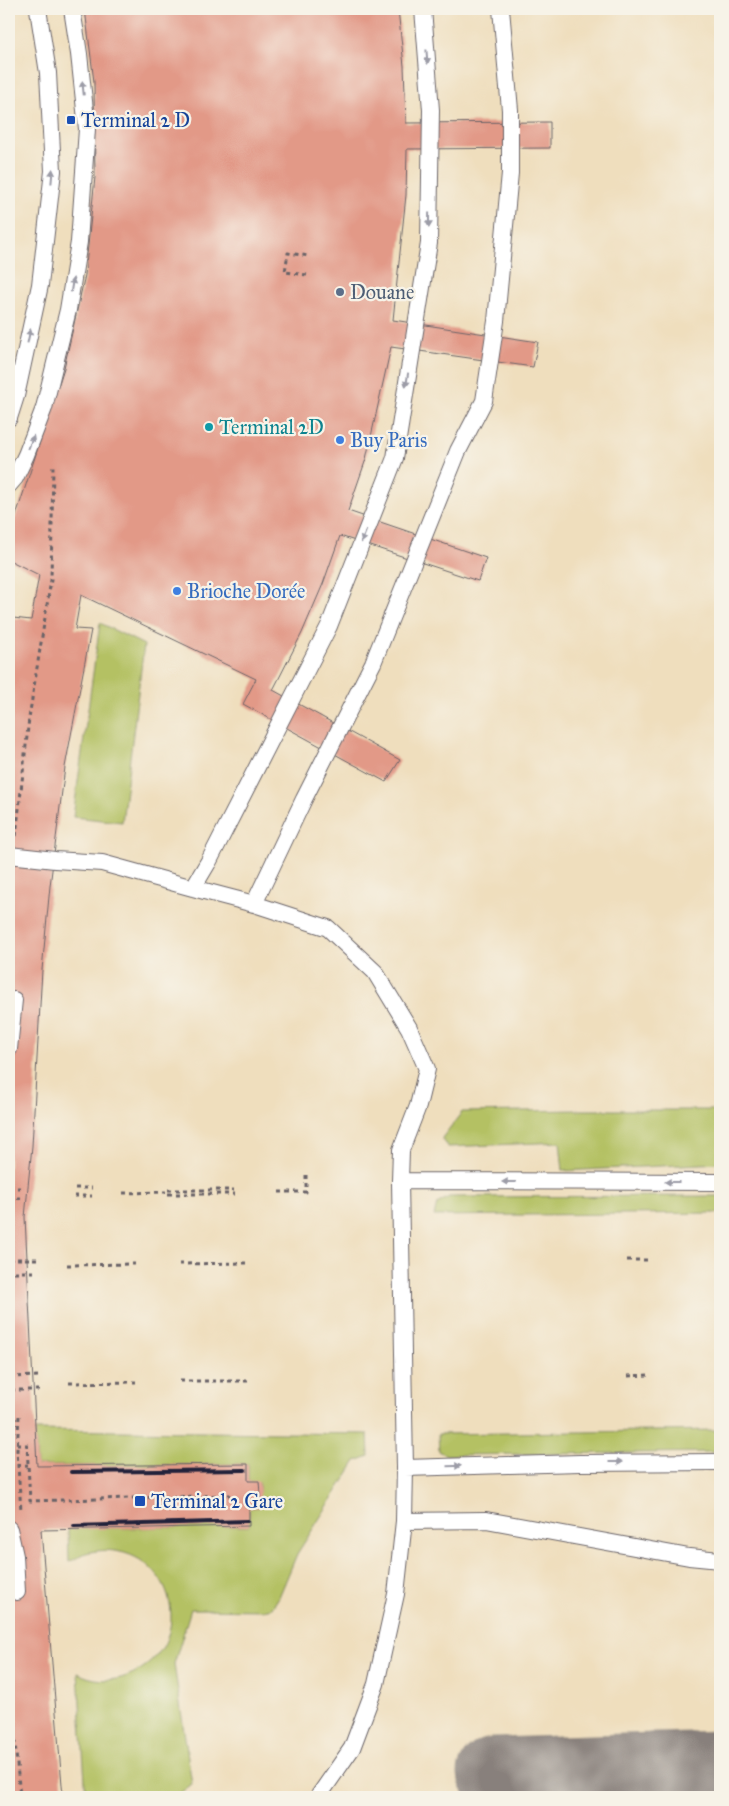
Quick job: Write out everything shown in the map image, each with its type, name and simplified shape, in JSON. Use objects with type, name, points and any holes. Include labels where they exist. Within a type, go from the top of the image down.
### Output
[{"type":"lane","points":[[9,418],[16,396],[40,285],[53,170],[48,73],[38,9]]},
{"type":"lane","points":[[9,485],[15,478],[26,455],[44,408],[68,310],[79,242],[87,129],[72,9]]},
{"type":"lane","points":[[192,888],[209,861],[329,626],[394,458],[429,243],[431,110],[423,9]]},
{"type":"lane","points":[[254,904],[304,798],[373,663],[450,469],[484,401],[496,321],[510,173],[510,110],[501,9]]},
{"type":"lane","points":[[12,849],[55,860],[102,862],[254,904],[328,928],[375,972],[409,1028],[427,1069],[418,1106],[401,1150],[405,1468],[404,1521],[396,1594],[376,1684],[352,1748],[318,1797]]},
{"type":"lane","points":[[9,1049],[14,1000]]},
{"type":"lane","points":[[400,1181],[720,1182]]},
{"type":"lane","points":[[405,1468],[580,1463],[720,1462]]},
{"type":"lane","points":[[404,1521],[486,1520],[689,1557],[720,1560]]},
{"type":"lane","points":[[15,1524],[17,1592]]},
{"type":"path","points":[[307,275],[285,272],[288,253],[310,256]]},
{"type":"path","points":[[12,849],[29,718],[52,580],[53,465]]},
{"type":"path","points":[[9,901],[12,872]]},
{"type":"path","points":[[280,1192],[306,1192],[306,1172]]},
{"type":"path","points":[[9,1188],[20,1188]]},
{"type":"path","points":[[74,1188],[92,1188]]},
{"type":"path","points":[[123,1192],[234,1192]]},
{"type":"path","points":[[74,1196],[92,1196]]},
{"type":"path","points":[[9,1198],[21,1198]]},
{"type":"path","points":[[9,1259],[37,1259]]},
{"type":"path","points":[[627,1260],[648,1260]]},
{"type":"path","points":[[179,1264],[246,1263]]},
{"type":"path","points":[[67,1265],[135,1264]]},
{"type":"path","points":[[9,1269],[9,1272],[37,1272]]},
{"type":"path","points":[[628,1376],[649,1375]]},
{"type":"path","points":[[38,1376],[11,1377],[11,1390],[39,1390]]},
{"type":"path","points":[[180,1381],[248,1381]]},
{"type":"path","points":[[69,1383],[136,1382]]},
{"type":"path","points":[[15,1524],[19,1416]]},
{"type":"path","points":[[9,1445],[27,1445],[30,1501],[230,1495]]},
{"type":"path","points":[[9,1466],[28,1465]]},
{"type":"path","points":[[9,1676],[20,1797]]},
{"type":"green space","points":[[100,623],[144,645],[122,822],[73,817]]},
{"type":"green space","points":[[720,1110],[720,1163],[563,1171],[560,1142],[448,1147],[442,1138],[462,1112]]},
{"type":"green space","points":[[720,1196],[720,1213],[434,1216],[437,1204],[449,1197]]},
{"type":"green space","points":[[35,1430],[368,1434],[369,1456],[356,1461],[297,1554],[279,1597],[272,1608],[263,1610],[191,1609],[174,1664],[192,1784],[175,1797],[86,1797],[78,1673],[89,1678],[102,1680],[127,1676],[151,1661],[166,1642],[171,1619],[168,1597],[158,1576],[141,1560],[118,1552],[90,1552],[69,1562],[68,1529],[249,1526],[249,1508],[260,1507],[259,1482],[248,1481],[248,1464],[37,1466]]},
{"type":"green space","points":[[720,1430],[720,1452],[446,1455],[439,1451],[438,1434]]},
{"type":"building","name":"Terminal 2D","points":[[85,9],[398,9],[404,66],[406,123],[550,122],[550,148],[407,149],[406,195],[393,320],[538,342],[533,367],[391,347],[366,459],[348,511],[486,558],[478,581],[340,536],[323,584],[302,633],[273,690],[400,760],[386,782],[243,704],[256,679],[81,595],[75,629],[91,630],[65,767],[50,886],[42,970],[32,1146],[25,1217],[37,1466],[248,1464],[248,1481],[259,1481],[261,1507],[249,1508],[249,1526],[41,1530],[63,1797],[9,1797],[9,643],[13,618],[31,620],[39,575],[9,560],[9,537],[64,368],[85,275],[95,177],[94,82]]},
{"type":"taxiway","points":[[493,1773],[720,1766]]},
{"type":"railway","points":[[71,1472],[245,1470]]},
{"type":"railway","points":[[74,1526],[247,1521]]},
{"type":"place","name":"Terminal 2 D","points":[[71,120]]},
{"type":"place","name":"Douane","points":[[340,292]]},
{"type":"place","name":"Terminal 2D","points":[[209,427]]},
{"type":"place","name":"Buy Paris","points":[[340,440]]},
{"type":"place","name":"Brioche Dorée","points":[[177,591]]},
{"type":"place","name":"Terminal 2 Gare","points":[[140,1501]]}]
